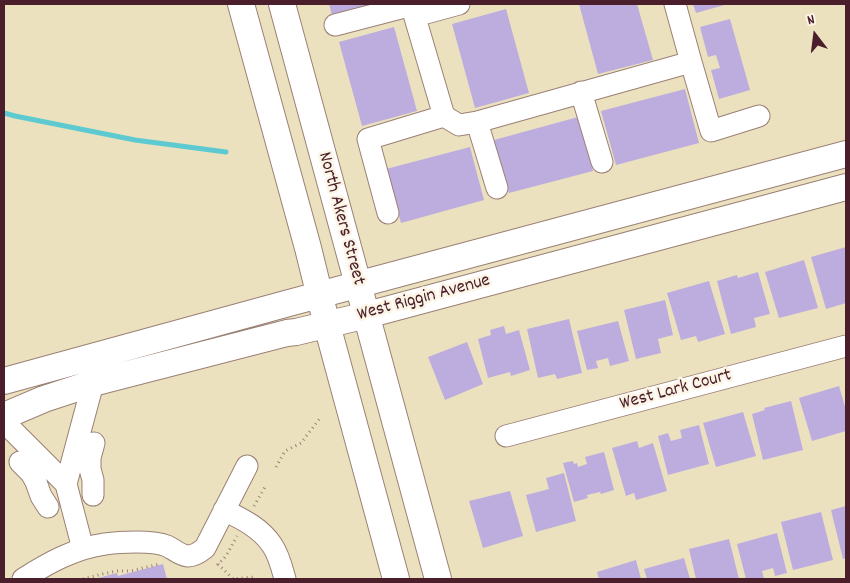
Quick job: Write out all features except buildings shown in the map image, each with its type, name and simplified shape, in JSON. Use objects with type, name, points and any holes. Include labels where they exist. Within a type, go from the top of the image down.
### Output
[{"type":"main road","name":"North Akers Street","points":[[241,4],[396,579]]},
{"type":"main road","name":"North Akers Street","points":[[282,4],[438,579]]},
{"type":"main road","name":"West Riggin Avenue","points":[[4,381],[320,294],[846,154]]},
{"type":"main road","name":"West Riggin Avenue","points":[[4,416],[44,399],[94,383],[287,333],[367,315],[846,187]]},
{"type":"street","points":[[335,25],[413,8],[459,4]]},
{"type":"street","points":[[674,4],[711,130],[759,116]]},
{"type":"street","points":[[413,8],[444,116],[459,125],[477,122],[691,62]]},
{"type":"street","points":[[581,92],[602,162]]},
{"type":"street","points":[[388,213],[368,139],[444,116]]},
{"type":"street","points":[[477,122],[497,188]]},
{"type":"street","name":"West Lark Court","points":[[506,436],[846,346]]},
{"type":"street","points":[[83,549],[66,484],[94,383]]},
{"type":"street","points":[[4,422],[66,484]]},
{"type":"street","points":[[94,442],[90,458],[94,495]]},
{"type":"street","points":[[20,462],[31,473],[48,507]]},
{"type":"street","points":[[23,579],[58,559],[83,549],[105,544],[147,543],[166,546],[188,556],[198,554],[205,548],[247,466]]},
{"type":"street","points":[[224,510],[260,530],[273,546],[285,579]]},
{"type":"path","points":[[276,467],[285,451],[301,443],[321,417]]},
{"type":"path","points":[[251,511],[265,486]]},
{"type":"path","points":[[218,564],[233,579],[254,577],[254,579]]},
{"type":"waterway","points":[[4,113],[135,140],[226,152]]}]
